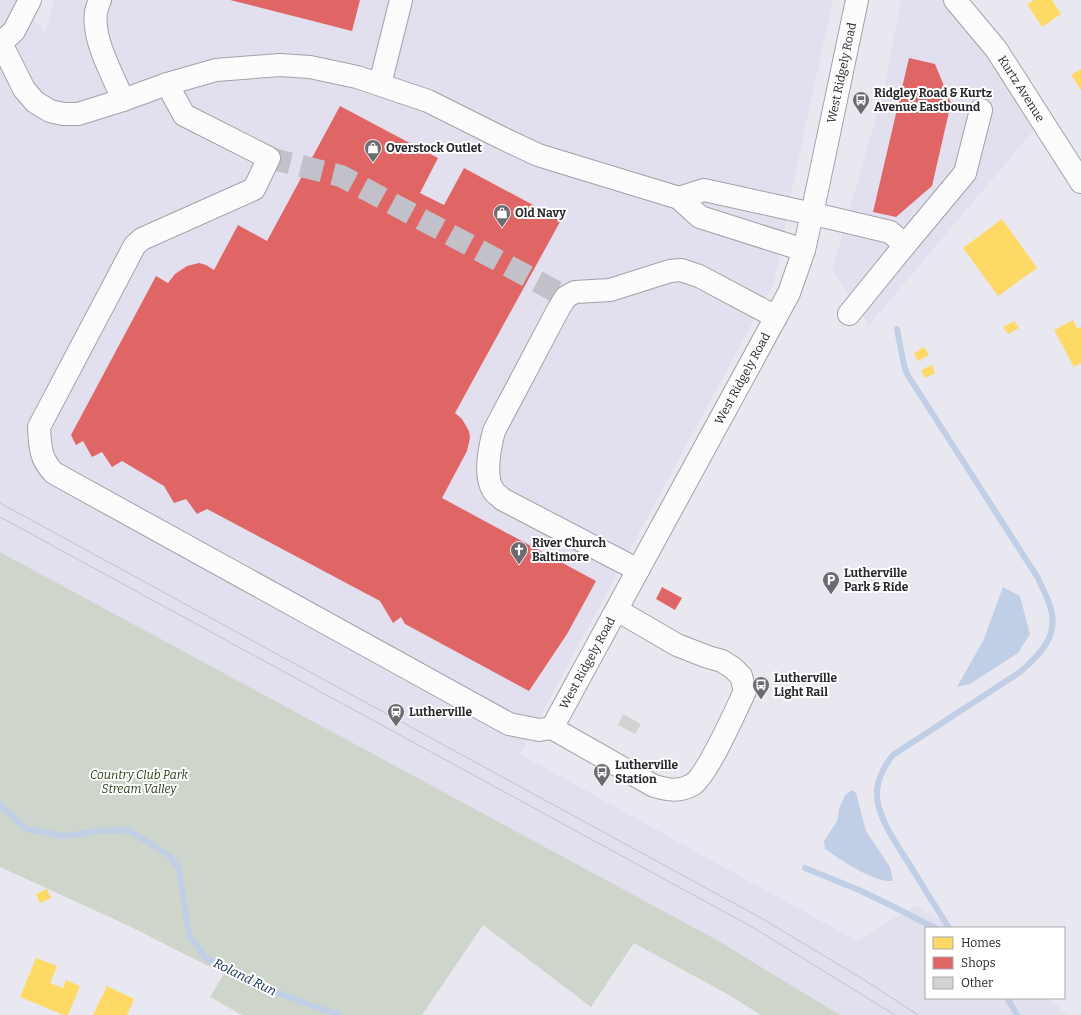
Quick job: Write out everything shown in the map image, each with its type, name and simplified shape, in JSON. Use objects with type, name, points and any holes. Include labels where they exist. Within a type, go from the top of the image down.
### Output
[{"type":"street","points":[[30,0],[14,31],[0,42],[24,89],[35,102],[50,111],[63,114],[78,114],[123,100],[166,84],[216,70],[280,65],[342,73],[380,84],[428,101],[538,155],[679,198],[700,217],[804,250]]},
{"type":"street","points":[[100,0],[96,12],[96,29],[101,46],[123,100]]},
{"type":"street","points":[[380,84],[401,0]]},
{"type":"street","name":"West Ridgely Road","points":[[552,728],[789,293],[804,250],[858,0]]},
{"type":"street","name":"Kurtz Avenue","points":[[955,0],[996,49],[1081,182]]},
{"type":"street","points":[[166,84],[184,115],[269,158],[254,189],[142,239],[134,245],[39,427],[42,455],[47,466],[54,473],[508,724],[539,730],[552,728],[654,786],[668,790],[682,789],[694,784],[705,771],[745,691],[741,676],[733,668],[722,661],[677,645],[617,610]]},
{"type":"street","points":[[849,314],[965,172],[981,110]]},
{"type":"street","points":[[679,198],[704,190],[890,232],[905,245]]},
{"type":"street","points":[[638,570],[502,499],[493,491],[490,482],[488,468],[494,431],[559,308],[566,297],[576,292],[610,290],[670,271],[681,270],[699,276],[776,317]]},
{"type":"shaded area","points":[[0,0],[17,0],[45,33],[54,0],[833,0],[792,189],[774,283],[520,754],[857,941],[916,905],[952,927],[925,927],[925,999],[1049,999],[1068,1015],[840,1015],[717,940],[0,552]]},
{"type":"shaded area","points":[[901,0],[955,0],[1039,124],[869,325],[832,271],[884,89]]},
{"type":"green space","name":"Country Club Park Stream Valley","points":[[0,552],[717,940],[840,1015],[761,1015],[729,995],[634,943],[591,1007],[483,925],[422,1015],[242,1015],[210,997],[224,974],[129,926],[0,867]]},
{"type":"water","points":[[1003,587],[1020,596],[1030,634],[1018,653],[970,684],[957,687],[983,641]]},
{"type":"water","points":[[852,790],[856,793],[866,831],[890,867],[893,881],[885,881],[867,875],[825,849],[824,841],[837,821],[839,809],[845,795]]},
{"type":"building: Homes","points":[[1034,0],[1052,0],[1061,14],[1042,27],[1027,4]]},
{"type":"building: Homes","points":[[1081,69],[1081,90],[1071,75]]},
{"type":"building: Homes","points":[[1002,219],[1037,268],[998,296],[963,248]]},
{"type":"building: Homes","points":[[1073,320],[1077,329],[1081,327],[1081,363],[1074,367],[1054,330]]},
{"type":"building: Homes","points":[[1014,321],[1019,328],[1008,334],[1003,327]]},
{"type":"building: Homes","points":[[924,347],[929,355],[918,361],[914,353]]},
{"type":"building: Homes","points":[[932,365],[935,373],[925,378],[921,370]]},
{"type":"building: Homes","points":[[47,889],[51,898],[40,903],[36,894]]},
{"type":"building: Homes","points":[[36,958],[57,966],[50,983],[63,988],[66,980],[80,986],[68,1015],[64,1015],[20,997]]},
{"type":"building: Homes","points":[[107,986],[134,999],[127,1015],[93,1015]]},
{"type":"building: Shops","points":[[230,0],[360,0],[352,31]]},
{"type":"building: Shops","points":[[909,58],[935,64],[951,103],[932,186],[896,217],[873,212]]},
{"type":"building: Shops","points":[[340,106],[438,158],[420,193],[444,205],[464,168],[561,220],[455,413],[462,419],[469,431],[470,438],[467,451],[442,498],[596,581],[567,634],[529,691],[405,624],[401,617],[393,623],[380,601],[207,509],[197,514],[186,499],[174,503],[164,486],[122,461],[112,467],[102,452],[92,457],[83,441],[76,445],[71,435],[156,276],[168,283],[175,274],[187,266],[199,263],[214,270],[238,225],[267,241]]},
{"type":"building: Shops","points":[[662,587],[682,598],[675,610],[656,599]]},
{"type":"building: Other","points":[[623,714],[641,724],[635,734],[618,725]]},
{"type":"waterway","points":[[897,329],[907,374],[1038,578],[1048,600],[1052,614],[1051,634],[1042,650],[1028,665],[1020,672],[893,755],[880,776],[877,801],[884,821],[895,842],[948,927]]},
{"type":"waterway","name":"Roland Run","points":[[0,805],[26,829],[64,836],[101,831],[128,830],[170,856],[179,869],[189,935],[206,958],[237,975],[283,995],[339,1015]]},
{"type":"waterway","points":[[805,868],[859,890],[933,927]]},
{"type":"waterway","points":[[1008,999],[1017,1015]]},
{"type":"tunnel","points":[[269,158],[341,176],[566,297]]},
{"type":"tram line","points":[[0,503],[761,918],[866,981],[918,1015]]},
{"type":"tram line","points":[[0,517],[754,928],[895,1015]]},
{"type":"place","name":"Ridgley Road & Kurtz Avenue Eastbound","points":[[861,115]]},
{"type":"place","name":"Overstock Outlet","points":[[373,163]]},
{"type":"place","name":"Old Navy","points":[[502,228]]},
{"type":"place","name":"River Church Baltimore","points":[[519,565]]},
{"type":"place","name":"Lutherville Park & Ride","points":[[831,595]]},
{"type":"place","name":"Lutherville Light Rail","points":[[761,700]]},
{"type":"place","name":"Lutherville","points":[[396,727]]},
{"type":"place","name":"Lutherville Station","points":[[602,787]]}]
